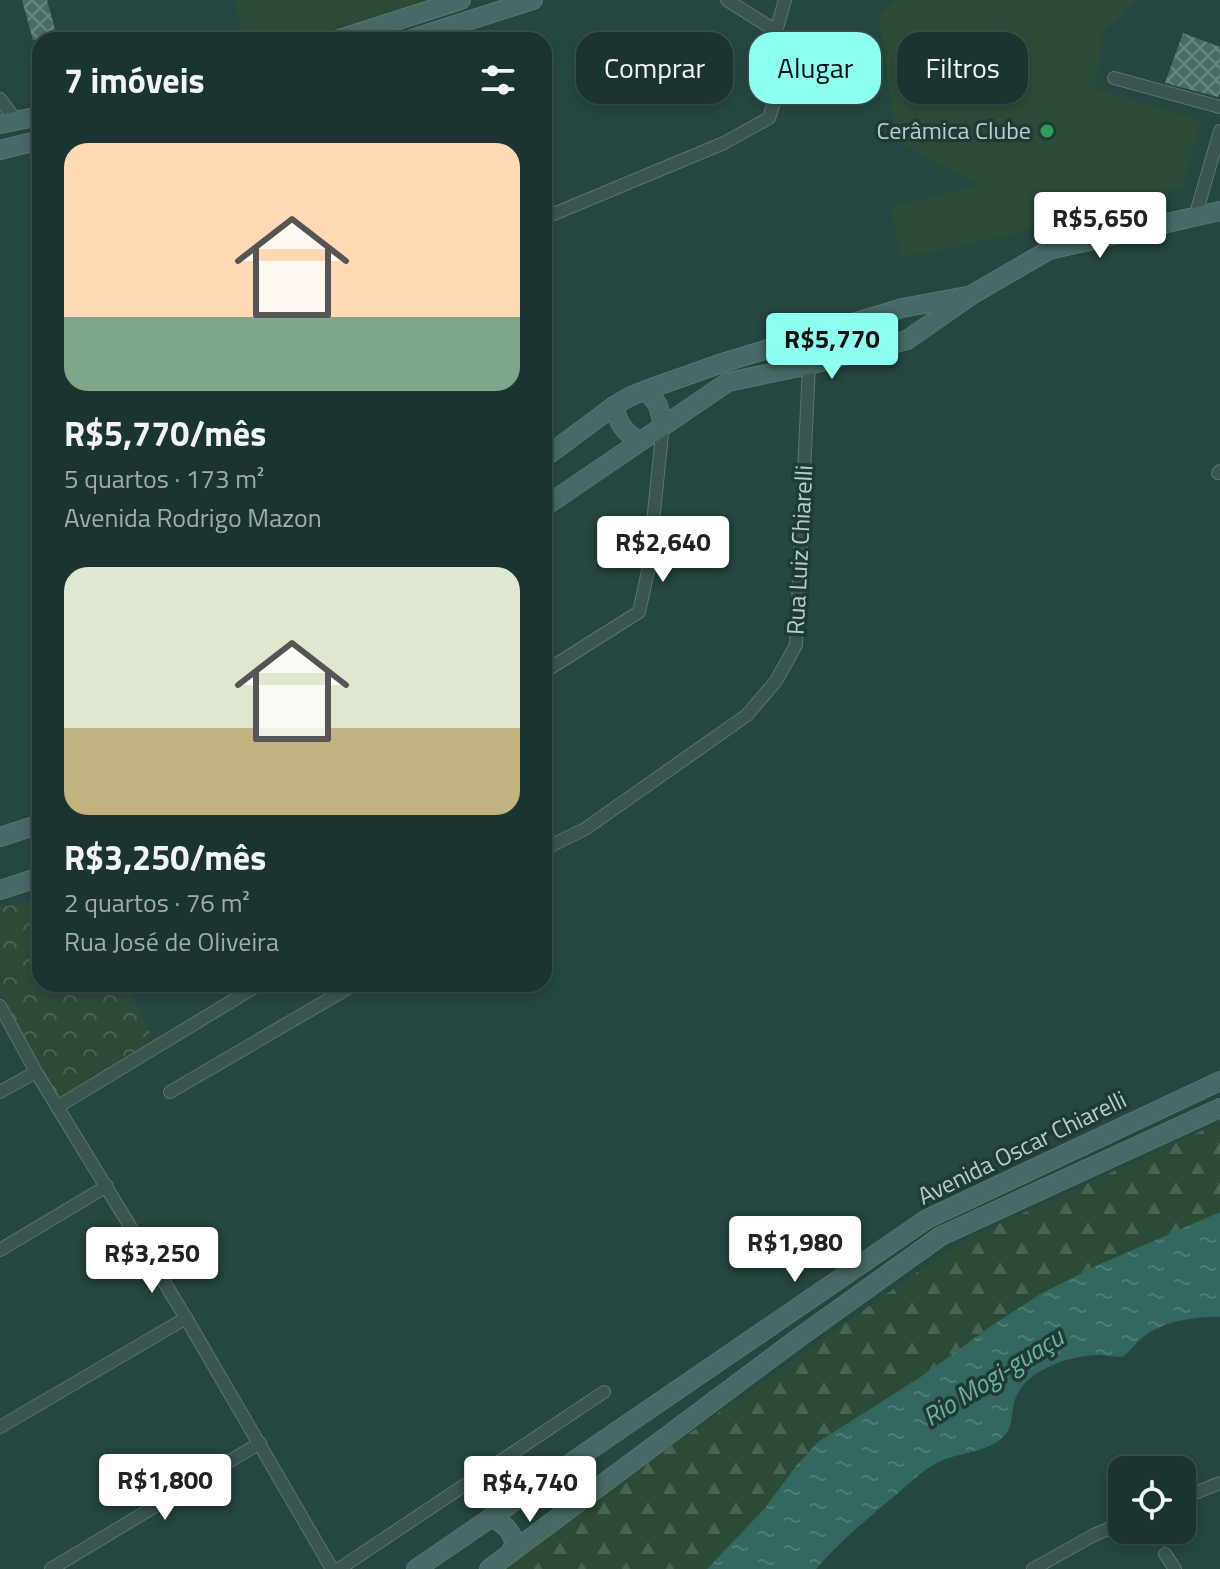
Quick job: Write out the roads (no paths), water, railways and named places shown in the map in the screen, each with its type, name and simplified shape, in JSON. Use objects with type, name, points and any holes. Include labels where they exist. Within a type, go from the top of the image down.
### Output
[{"type":"main road","points":[[361,32],[461,0]]},
{"type":"main road","points":[[433,32],[533,0]]},
{"type":"main road","points":[[8,123],[32,118]]},
{"type":"main road","points":[[0,150],[32,142]]},
{"type":"main road","points":[[552,502],[728,382],[907,340],[973,294],[1049,250],[1220,211]]},
{"type":"main road","points":[[552,452],[614,406],[646,390],[722,363],[902,308],[973,294]]},
{"type":"main road","points":[[646,390],[658,405],[663,425]]},
{"type":"main road","points":[[614,406],[624,429],[640,441]]},
{"type":"main road","points":[[0,837],[32,827]]},
{"type":"main road","points":[[0,890],[32,880]]},
{"type":"main road","name":"Avenida Oscar Chiarelli","points":[[416,1569],[927,1219],[1220,1081]]},
{"type":"main road","name":"Avenida Oscar Chiarelli","points":[[489,1569],[784,1348],[941,1236],[1220,1108]]},
{"type":"main road","points":[[491,1517],[505,1524],[512,1534],[515,1543],[510,1553]]},
{"type":"street","points":[[727,0],[776,31]]},
{"type":"street","points":[[552,215],[724,143],[769,118],[779,87],[776,31],[785,0]]},
{"type":"street","points":[[1114,78],[1220,107]]},
{"type":"street","points":[[0,99],[8,123]]},
{"type":"street","points":[[1195,217],[1220,131]]},
{"type":"street","name":"Rua Luiz Chiarelli","points":[[552,845],[585,829],[747,715],[776,681],[796,645],[809,365]]},
{"type":"street","points":[[552,667],[639,612],[648,571],[663,425]]},
{"type":"street","points":[[57,1107],[247,992]]},
{"type":"street","points":[[170,1092],[341,992]]},
{"type":"street","points":[[0,1006],[36,1072],[186,1318],[332,1569]]},
{"type":"street","points":[[0,1092],[36,1072]]},
{"type":"street","points":[[0,1250],[107,1186]]},
{"type":"street","points":[[0,1427],[186,1318]]},
{"type":"street","points":[[339,1569],[604,1392]]},
{"type":"street","points":[[51,1569],[260,1443]]},
{"type":"street","points":[[1196,1492],[1220,1483]]},
{"type":"street","points":[[1033,1569],[1108,1529]]},
{"type":"street","points":[[1165,1554],[1175,1569]]},
{"type":"water","name":"Rio Mogi-guaçu","points":[[1220,1212],[1220,1317],[1200,1317],[1158,1328],[1122,1357],[1086,1356],[1047,1367],[1026,1382],[1019,1392],[1010,1426],[1003,1437],[988,1447],[935,1464],[852,1532],[816,1569],[707,1569],[765,1508],[818,1442],[922,1376],[1042,1293]]},
{"type":"place","name":"Cerâmica Clube","points":[[1047,131]]}]
